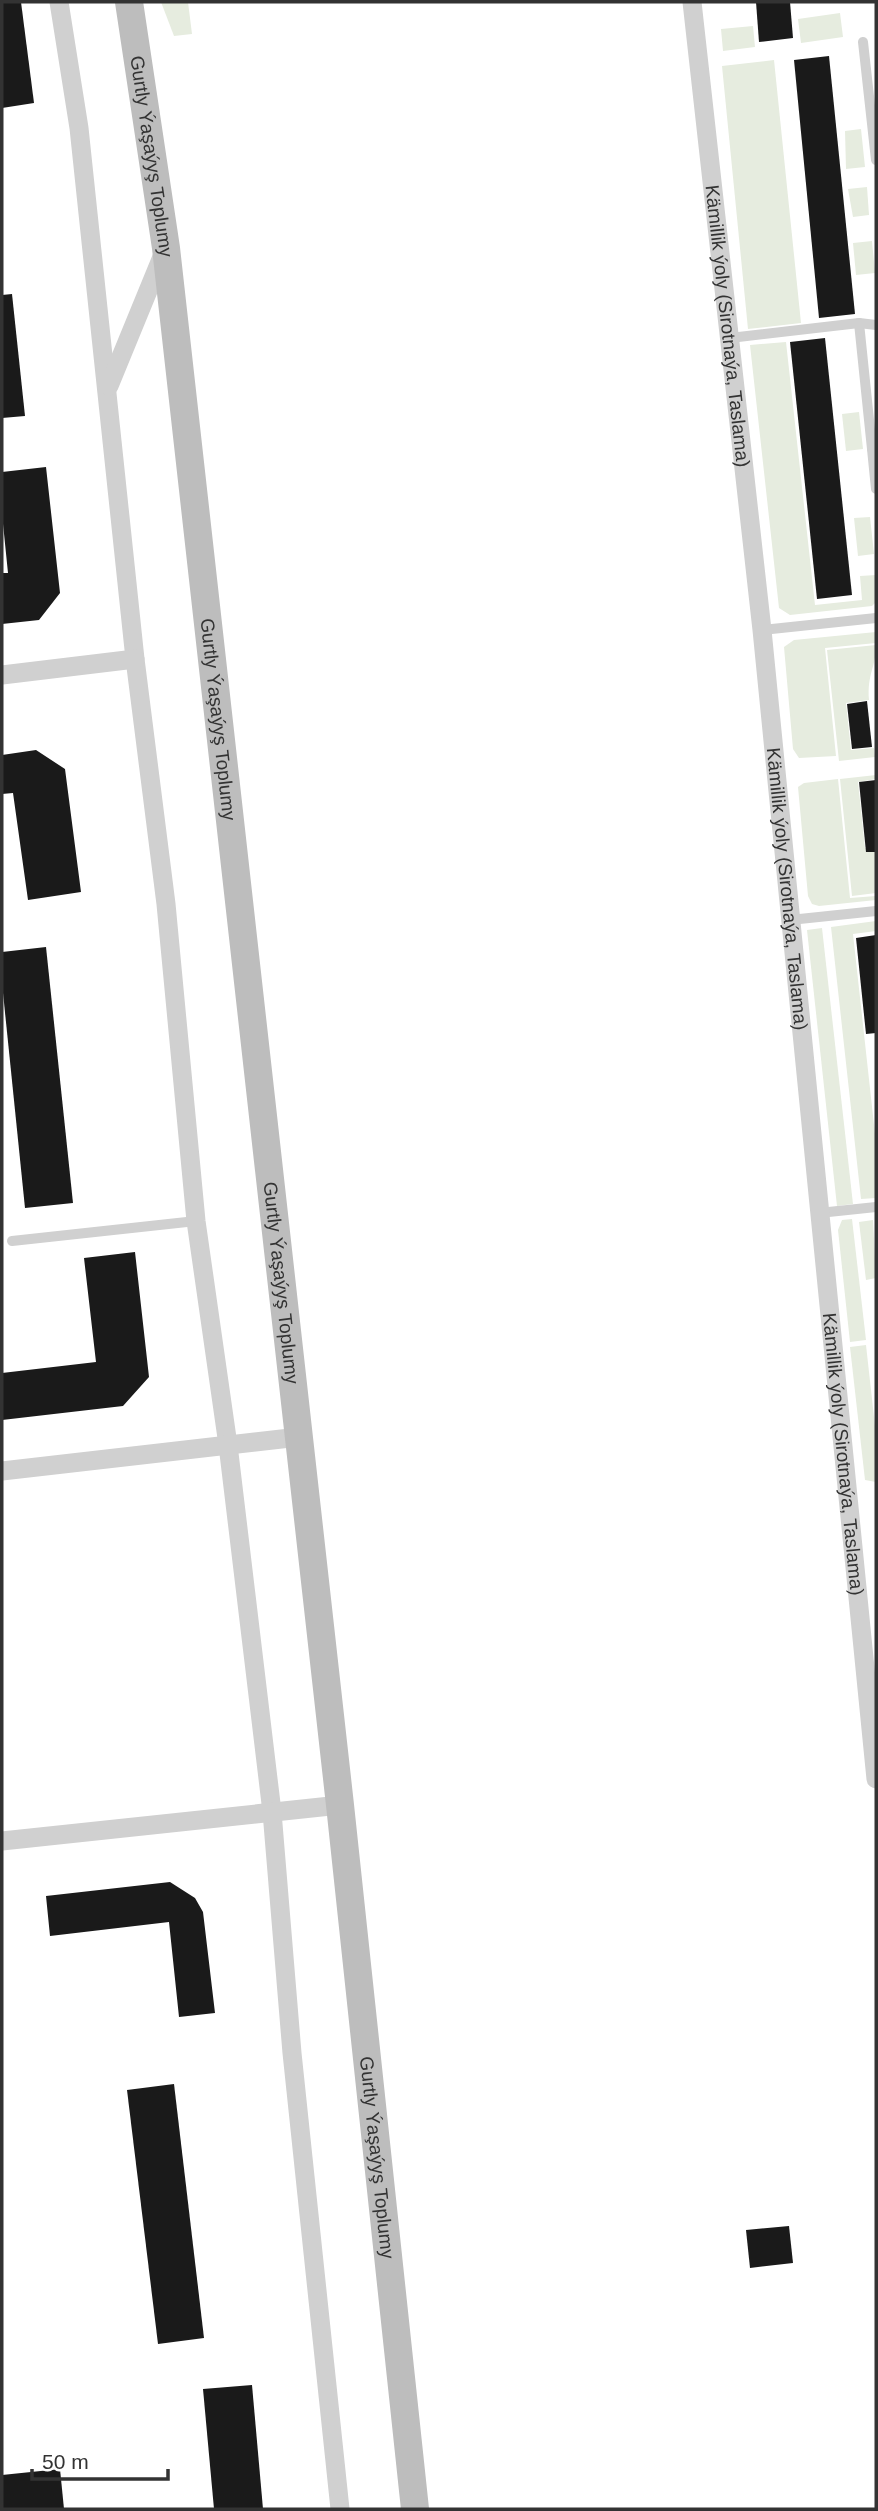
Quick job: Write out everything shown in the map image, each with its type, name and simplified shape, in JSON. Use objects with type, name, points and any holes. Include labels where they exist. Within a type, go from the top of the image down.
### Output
[{"type":"street","points":[[59,2],[79,128],[135,659],[166,905],[196,1222],[228,1445],[272,1812],[292,2053],[340,2509]]},
{"type":"street","name":"Gurtly Ýaşaýyş Toplumy","points":[[129,2],[166,248],[340,1805],[415,2509]]},
{"type":"street","name":"Kämillik ýoly (Sirotnaýa, Taslama)","points":[[692,2],[762,631],[876,1779]]},
{"type":"street","points":[[107,389],[166,248]]},
{"type":"street","points":[[2,675],[135,659]]},
{"type":"street","points":[[2,1471],[299,1437]]},
{"type":"street","points":[[2,1841],[340,1805]]},
{"type":"lane","points":[[863,42],[876,160]]},
{"type":"lane","points":[[730,338],[859,323],[876,325]]},
{"type":"lane","points":[[859,323],[876,489]]},
{"type":"lane","points":[[762,631],[876,618]]},
{"type":"lane","points":[[790,920],[876,911]]},
{"type":"lane","points":[[819,1213],[876,1207]]},
{"type":"lane","points":[[12,1241],[196,1222]]},
{"type":"shaded area","points":[[161,2],[188,2],[192,34],[174,36]]},
{"type":"shaded area","points":[[840,13],[843,37],[801,43],[798,19]]},
{"type":"shaded area","points":[[753,26],[755,47],[723,51],[721,29]]},
{"type":"shaded area","points":[[774,60],[801,323],[748,329],[722,66]]},
{"type":"shaded area","points":[[861,129],[865,167],[846,169],[845,131]]},
{"type":"shaded area","points":[[867,187],[869,215],[853,217],[848,189]]},
{"type":"shaded area","points":[[872,241],[875,273],[856,275],[853,243]]},
{"type":"shaded area","points":[[786,342],[815,605],[862,600],[860,576],[876,575],[876,602],[872,606],[790,615],[779,608],[750,345]]},
{"type":"shaded area","points":[[859,412],[863,449],[846,451],[842,414]]},
{"type":"shaded area","points":[[870,517],[874,554],[858,556],[854,518]]},
{"type":"shaded area","points":[[876,632],[876,643],[825,648],[836,756],[799,758],[793,749],[784,647],[794,640]]},
{"type":"shaded area","points":[[876,645],[869,683],[869,700],[846,703],[851,750],[874,748],[875,757],[839,761],[827,650]]},
{"type":"shaded area","points":[[876,775],[876,779],[858,782],[865,848],[876,848],[876,893],[852,896],[840,779]]},
{"type":"shaded area","points":[[838,779],[850,898],[876,896],[876,900],[819,906],[812,904],[808,896],[798,787],[804,783]]},
{"type":"shaded area","points":[[876,921],[876,931],[853,934],[876,1143],[876,1198],[861,1199],[831,927]]},
{"type":"shaded area","points":[[822,928],[853,1204],[837,1206],[807,930]]},
{"type":"shaded area","points":[[852,1219],[866,1340],[850,1342],[838,1230],[842,1220]]},
{"type":"shaded area","points":[[873,1220],[876,1278],[866,1280],[859,1222]]},
{"type":"shaded area","points":[[866,1345],[876,1435],[876,1482],[865,1480],[850,1347]]},
{"type":"building","points":[[2,2],[21,2],[34,103],[2,108]]},
{"type":"building","points":[[756,2],[790,2],[793,38],[759,42]]},
{"type":"building","points":[[829,56],[855,314],[819,318],[794,60]]},
{"type":"building","points":[[12,294],[25,416],[2,418],[2,295]]},
{"type":"building","points":[[825,338],[852,595],[817,599],[790,342]]},
{"type":"building","points":[[46,467],[60,593],[39,620],[2,624],[2,573],[8,573],[2,514],[2,472]]},
{"type":"building","points":[[867,701],[872,747],[852,749],[847,704]]},
{"type":"building","points":[[36,750],[65,769],[81,892],[28,900],[13,793],[2,794],[2,755]]},
{"type":"building","points":[[876,780],[876,852],[866,852],[859,782]]},
{"type":"building","points":[[876,935],[876,1033],[866,1034],[856,938]]},
{"type":"building","points":[[46,947],[73,1203],[25,1208],[2,983],[2,952]]},
{"type":"building","points":[[135,1252],[149,1377],[123,1406],[2,1420],[2,1373],[96,1362],[84,1258]]},
{"type":"building","points":[[170,1882],[195,1898],[203,1912],[215,2013],[179,2017],[169,1922],[50,1936],[46,1896]]},
{"type":"building","points":[[174,2084],[204,2338],[158,2344],[127,2090]]},
{"type":"building","points":[[789,2226],[793,2263],[750,2268],[746,2230]]},
{"type":"building","points":[[252,2385],[263,2509],[214,2509],[203,2389]]},
{"type":"building","points":[[60,2469],[64,2509],[2,2509],[2,2475]]}]
